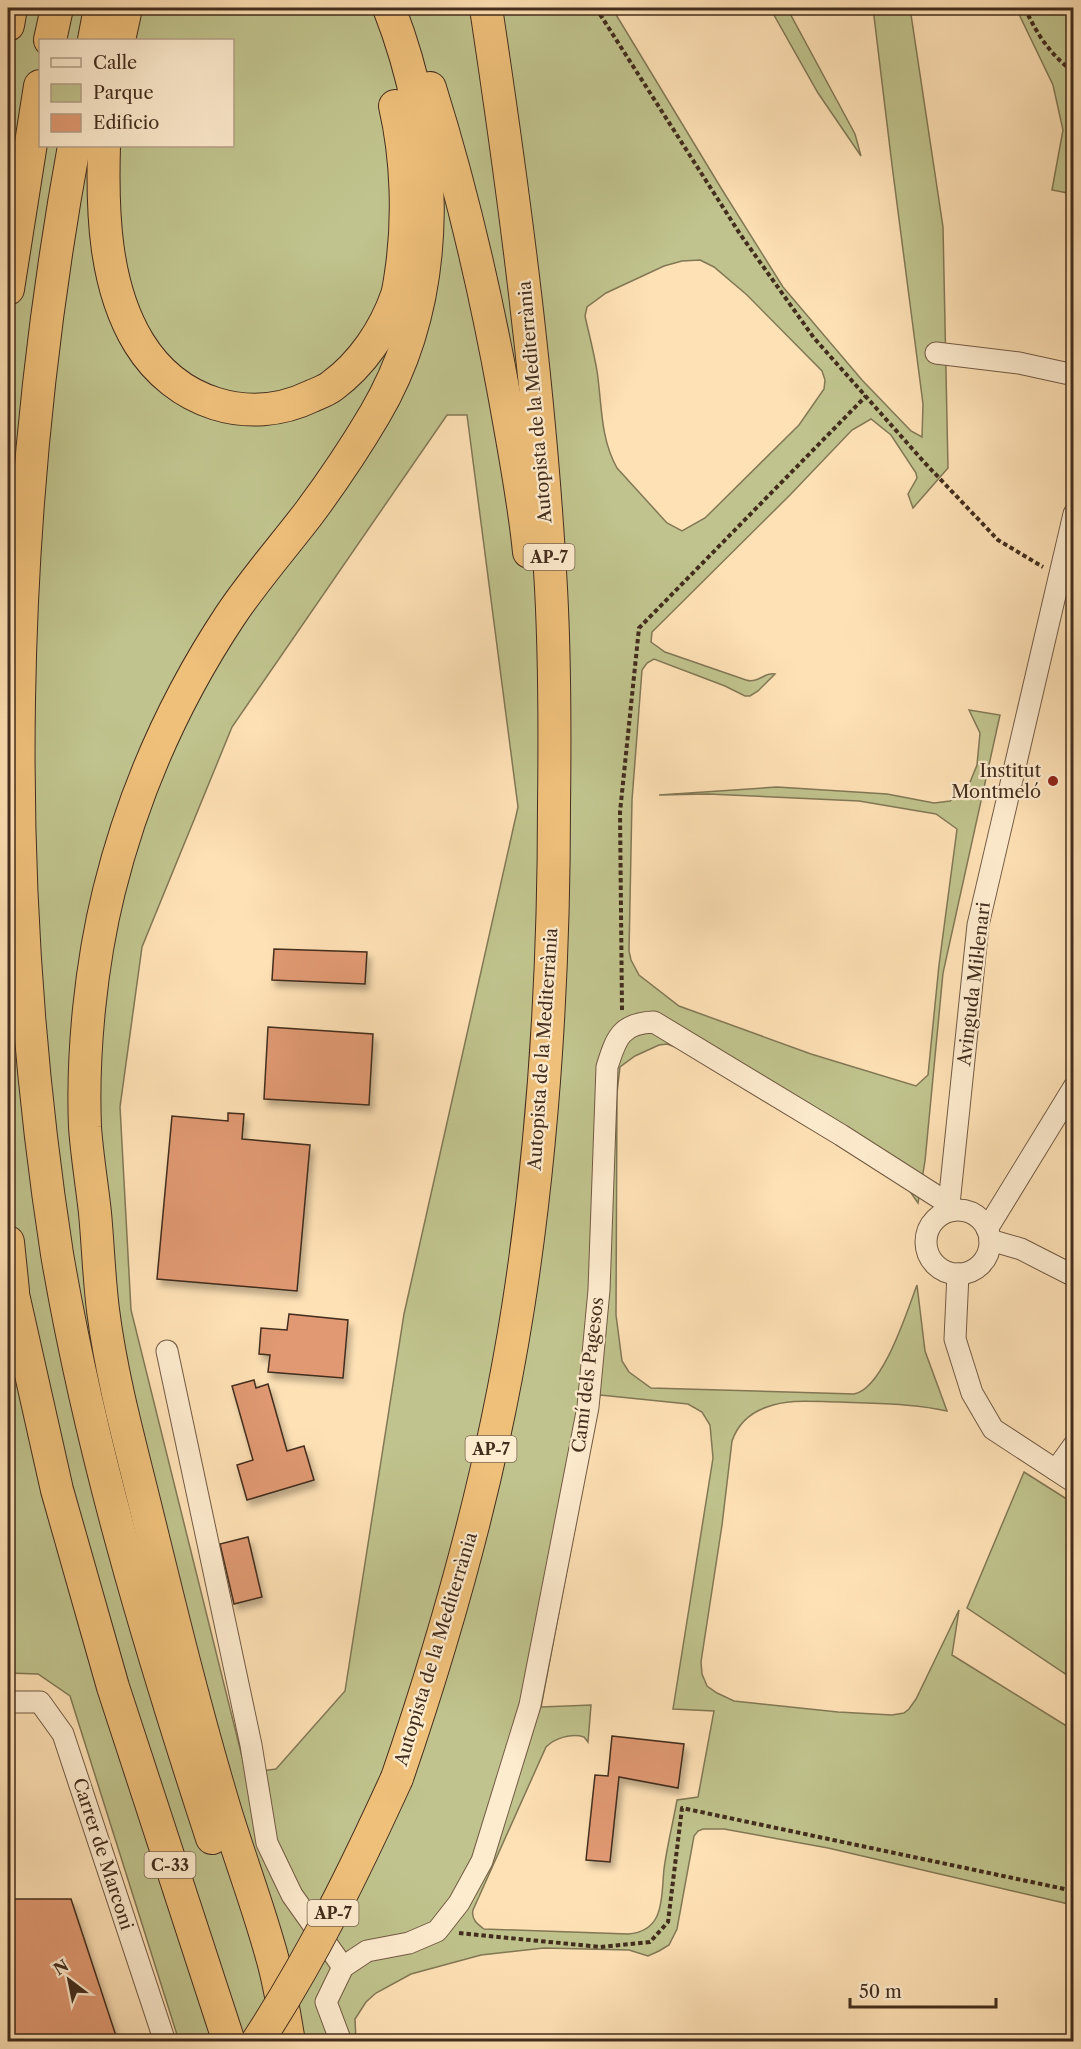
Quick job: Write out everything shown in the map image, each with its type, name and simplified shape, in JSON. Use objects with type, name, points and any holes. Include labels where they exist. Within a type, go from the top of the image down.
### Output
[{"type":"highway","points":[[8,25],[11,8]]},
{"type":"highway","points":[[50,39],[57,8]]},
{"type":"highway","points":[[94,39],[100,8]]},
{"type":"highway","points":[[119,39],[126,8]]},
{"type":"highway","points":[[104,147],[103,186],[112,273],[128,321],[139,343],[153,363],[176,384],[204,400],[231,407],[257,410],[279,409],[298,403],[331,387],[355,366],[380,332],[398,294],[404,250],[405,194],[399,123],[380,41],[366,8]]},
{"type":"highway","points":[[288,2042],[274,1962],[224,1805],[178,1644],[116,1381],[103,1313],[85,1129],[86,1059],[93,974],[109,892],[145,778],[175,713],[230,617],[268,563],[309,512],[378,410],[398,369],[412,328],[424,273],[428,216],[426,161],[417,105],[400,36],[389,8]]},
{"type":"highway","points":[[404,8],[412,27],[451,155],[488,305],[528,541],[537,646],[539,705],[537,921],[542,1111]]},
{"type":"highway","name":"Autopista de la Mediterrània","points":[[257,2042],[316,1945],[356,1868],[397,1778],[426,1692],[456,1593],[489,1461],[518,1308],[542,1111],[554,890],[555,675],[550,570],[534,370],[513,190],[486,8]]},
{"type":"highway","points":[[8,289],[39,93]]},
{"type":"highway","name":"C-33","points":[[74,147],[48,302],[36,402],[20,585],[14,774],[18,914],[30,1063],[57,1254],[90,1419],[112,1509],[148,1640],[254,1964],[288,2042]]},
{"type":"highway","name":"C-33","points":[[8,1242],[10,1285],[57,1490],[113,1687],[229,2042]]},
{"type":"street","points":[[936,353],[1019,363],[1074,375]]},
{"type":"street","name":"Avinguda Mil·lenari","points":[[952,1207],[978,926],[1059,577],[1069,553],[1074,514]]},
{"type":"street","points":[[626,1029],[639,1023],[654,1022],[831,1129],[952,1207],[972,1213],[981,1219],[989,1234],[989,1251],[984,1261],[969,1272],[958,1274],[943,1270],[934,1263],[928,1252],[926,1241],[928,1230],[934,1220],[952,1207]]},
{"type":"street","name":"Camí dels Pagesos","points":[[343,1967],[367,1951],[409,1943],[437,1931],[459,1903],[482,1860],[530,1705],[588,1407],[599,1290],[607,1067],[614,1043],[626,1029]]},
{"type":"street","points":[[989,1234],[1074,1087]]},
{"type":"street","points":[[989,1234],[1074,1276]]},
{"type":"street","points":[[958,1274],[955,1339],[972,1393],[993,1429],[1065,1476],[1074,1445]]},
{"type":"street","points":[[167,1351],[251,1745],[267,1843],[292,1895],[343,1967],[326,2002],[341,2042]]},
{"type":"street","name":"Carrer de Marconi","points":[[8,1702],[40,1702],[63,1734],[165,2042]]},
{"type":"path","points":[[596,8],[740,234],[814,338],[998,540],[1059,577]]},
{"type":"path","points":[[1025,8],[1034,30],[1060,63],[1074,72]]},
{"type":"path","points":[[626,1029],[621,1004],[620,812],[639,627],[866,396]]},
{"type":"path","points":[[437,1931],[600,1947],[650,1942],[668,1922],[682,1808],[1074,1891]]},
{"type":"green space","points":[[8,8],[612,8],[783,287],[862,380],[911,431],[922,437],[923,404],[873,8],[910,8],[943,227],[948,468],[913,508],[908,494],[917,478],[916,473],[891,435],[871,419],[852,430],[652,632],[651,642],[665,652],[746,680],[775,674],[758,691],[745,696],[654,659],[642,670],[632,800],[629,951],[639,975],[679,1006],[811,1054],[916,1086],[928,1075],[939,965],[957,829],[936,814],[859,801],[708,794],[659,795],[777,787],[887,794],[934,803],[950,801],[968,787],[977,765],[980,733],[969,710],[1000,715],[943,973],[925,1161],[918,1203],[909,1190],[692,1053],[667,1044],[659,1045],[635,1056],[620,1067],[617,1093],[616,1315],[622,1361],[629,1372],[651,1388],[854,1394],[865,1389],[875,1379],[884,1364],[917,1285],[925,1351],[947,1411],[894,1404],[794,1401],[761,1409],[737,1429],[732,1441],[701,1662],[702,1674],[707,1686],[734,1701],[838,1712],[892,1715],[904,1713],[916,1699],[959,1610],[952,1655],[1073,1730],[1073,1905],[828,1848],[724,1829],[703,1829],[694,1836],[677,1929],[669,1945],[648,1956],[629,1950],[544,1948],[481,1955],[411,1974],[376,1993],[366,2002],[355,2019],[356,2041],[179,2041],[70,1696],[38,1674],[8,1673]],"holes":[[[700,260],[714,267],[747,295],[822,371],[825,380],[824,389],[799,425],[705,518],[682,531],[667,523],[617,468],[611,457],[602,421],[597,371],[585,316],[587,307],[606,293],[664,266],[682,261]],[[447,415],[467,415],[518,807],[404,1314],[345,1691],[276,1769],[246,1773],[131,1310],[120,1107],[142,947],[232,727]],[[600,1395],[688,1404],[702,1412],[710,1425],[713,1458],[673,1709],[714,1711],[698,1797],[677,1800],[665,1860],[661,1901],[655,1919],[649,1926],[628,1934],[484,1929],[474,1919],[473,1910],[546,1747],[569,1736],[584,1737],[588,1742],[591,1705],[541,1707]]]},
{"type":"green space","points":[[770,8],[787,8],[855,134],[861,156],[818,93]]},
{"type":"green space","points":[[1016,8],[1073,8],[1073,194],[1052,190],[1063,130],[1053,85]]},
{"type":"green space","points":[[1024,1472],[1073,1503],[1073,1679],[967,1608]]},
{"type":"building","points":[[274,949],[367,952],[365,984],[272,980]]},
{"type":"building","points":[[268,1027],[373,1034],[369,1105],[264,1099]]},
{"type":"building","points":[[228,1113],[244,1114],[242,1139],[310,1145],[297,1291],[157,1279],[172,1116],[228,1121]]},
{"type":"building","points":[[289,1314],[348,1320],[343,1378],[268,1372],[270,1355],[259,1354],[261,1328],[287,1330]]},
{"type":"building","points":[[254,1380],[256,1388],[268,1384],[287,1451],[304,1446],[314,1480],[247,1500],[237,1465],[253,1460],[232,1386]]},
{"type":"building","points":[[248,1537],[262,1597],[234,1604],[220,1544]]},
{"type":"building","points":[[612,1736],[684,1744],[678,1788],[619,1777],[610,1862],[586,1860],[595,1775],[608,1776]]},
{"type":"building","points":[[8,1899],[71,1899],[118,2042],[8,2042]]},
{"type":"place","name":"Institut Montmeló","points":[[1053,781]]}]
